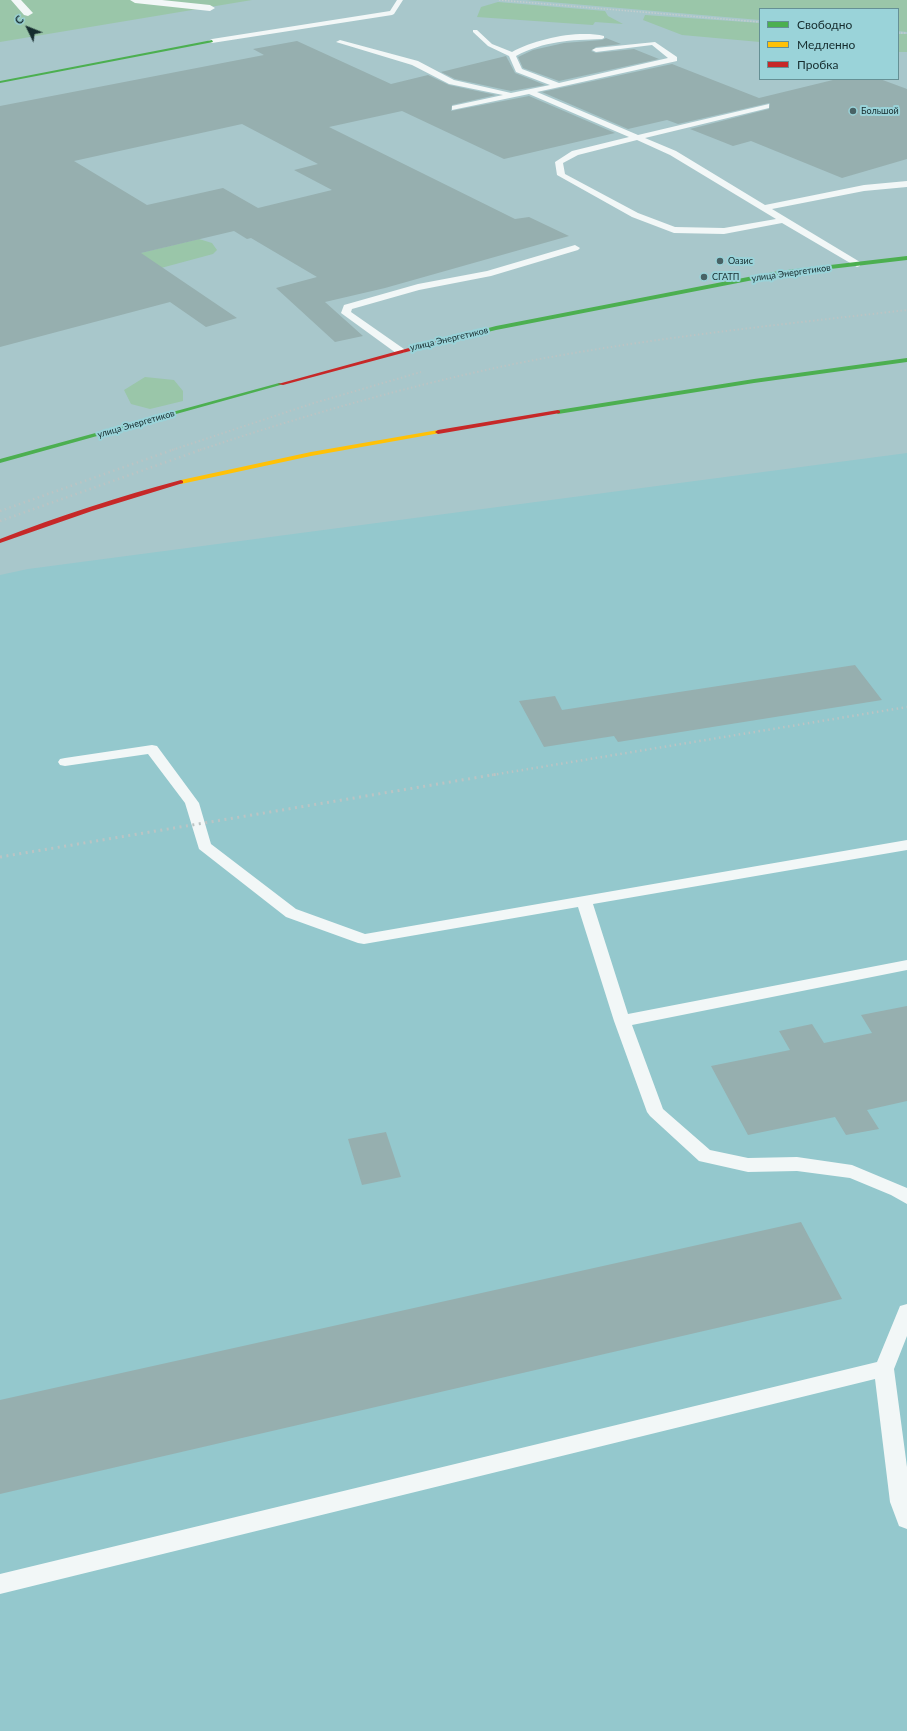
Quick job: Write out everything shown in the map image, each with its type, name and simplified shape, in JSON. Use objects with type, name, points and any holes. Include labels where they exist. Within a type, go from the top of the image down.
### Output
[{"type":"street","points":[[16,0],[28,13]]},
{"type":"street","points":[[135,0],[210,8]]},
{"type":"street","points":[[0,82],[212,41]]},
{"type":"street","name":"улица Энергетиков","points":[[0,462],[400,351],[496,328],[765,275],[907,258]]},
{"type":"street","points":[[0,541],[52,520],[143,493],[333,449],[681,392],[907,360]]},
{"type":"lane","points":[[212,41],[392,13],[400,0]]},
{"type":"lane","points":[[475,31],[490,45],[512,55],[519,70],[558,86]]},
{"type":"lane","points":[[512,55],[529,45],[553,38],[602,37]]},
{"type":"lane","points":[[340,42],[415,63],[452,82],[512,96]]},
{"type":"lane","points":[[455,108],[674,60],[653,43],[596,50]]},
{"type":"lane","points":[[531,92],[673,154],[857,264]]},
{"type":"lane","points":[[766,106],[575,153],[559,162],[561,175],[636,215],[674,230],[724,231],[783,220]]},
{"type":"lane","points":[[764,208],[864,188],[907,184]]},
{"type":"lane","points":[[400,351],[346,313],[347,308],[418,287],[488,274],[575,248]]},
{"type":"lane","points":[[65,762],[152,748],[192,803],[204,846],[291,913],[364,939],[907,845]]},
{"type":"lane","points":[[584,901],[622,1021],[656,1112],[705,1156],[748,1165],[797,1164],[852,1172],[897,1190],[907,1197]]},
{"type":"lane","points":[[622,1021],[907,965]]},
{"type":"lane","points":[[907,1312],[884,1369],[901,1502],[907,1519]]},
{"type":"lane","points":[[0,1584],[884,1369]]},
{"type":"path","points":[[499,0],[759,22]]},
{"type":"shaded area","points":[[907,453],[907,1731],[0,1731],[0,575],[28,569]]},
{"type":"green space","points":[[0,0],[252,0],[0,42]]},
{"type":"green space","points":[[526,0],[907,0],[907,32],[899,31],[899,8],[759,8],[759,20]]},
{"type":"green space","points":[[498,2],[605,11],[608,16],[623,24],[595,22],[593,25],[477,17],[481,7]]},
{"type":"green space","points":[[645,15],[759,23],[759,42],[682,35],[643,20]]},
{"type":"green space","points":[[899,34],[907,34],[907,52],[899,52]]},
{"type":"green space","points":[[199,239],[212,243],[217,250],[213,254],[161,268],[111,260]]},
{"type":"green space","points":[[145,377],[174,380],[183,391],[183,401],[150,409],[131,404],[124,390]]},
{"type":"building","points":[[606,38],[621,44],[596,47],[591,51],[596,53],[634,49],[659,59],[559,81],[523,68],[518,57],[533,50],[564,43],[602,40]]},
{"type":"building","points":[[297,41],[391,84],[428,75],[449,85],[496,95],[452,105],[451,111],[529,96],[615,133],[504,159],[402,111],[329,127],[515,219],[529,217],[569,236],[385,288],[325,302],[363,336],[335,342],[276,288],[317,277],[251,238],[247,239],[234,231],[141,253],[237,318],[206,327],[170,302],[0,347],[0,106],[264,55],[253,49]],"holes":[[[242,124],[318,164],[294,170],[332,190],[258,208],[223,188],[147,205],[74,161]]]},
{"type":"building","points":[[506,56],[515,73],[545,85],[511,91],[455,79],[441,72]]},
{"type":"building","points":[[672,64],[759,98],[833,80],[883,80],[907,89],[907,159],[842,178],[751,141],[733,146],[690,129],[769,109],[769,103],[678,124],[667,120],[628,129],[542,92]]},
{"type":"building","points":[[855,665],[882,700],[618,742],[614,736],[544,747],[519,701],[555,696],[562,710]]},
{"type":"building","points":[[907,1006],[907,1101],[867,1110],[879,1129],[846,1135],[835,1117],[748,1135],[711,1066],[790,1050],[779,1031],[812,1024],[824,1043],[872,1033],[861,1015]]},
{"type":"building","points":[[386,1132],[401,1177],[362,1185],[348,1139]]},
{"type":"building","points":[[801,1222],[842,1299],[0,1494],[0,1400]]},
{"type":"railway","points":[[202,449],[279,425],[398,391],[519,363],[664,339],[907,310]]},
{"type":"railway","points":[[175,449],[314,403],[421,372]]},
{"type":"railway","points":[[0,511],[175,449]]},
{"type":"railway","points":[[0,521],[202,449]]},
{"type":"railway","points":[[492,775],[907,707]]},
{"type":"railway","points":[[492,775],[498,774]]},
{"type":"railway","points":[[0,857],[492,775]]},
{"type":"traffic: fast","points":[[0,82],[212,41]]},
{"type":"traffic: fast","points":[[438,342],[496,328],[779,273],[907,258]]},
{"type":"traffic: fast","points":[[558,412],[754,381],[907,360]]},
{"type":"traffic: fast","points":[[0,461],[281,384]]},
{"type":"traffic: slow","points":[[181,482],[311,454],[438,432]]},
{"type":"traffic: jam","points":[[281,384],[438,342]]},
{"type":"traffic: jam","points":[[438,432],[558,412]]},
{"type":"traffic: jam","points":[[0,541],[90,509],[181,482]]},
{"type":"place","name":"Большой","points":[[853,111]]},
{"type":"place","name":"Оазис","points":[[720,261]]},
{"type":"place","name":"СГАТП","points":[[704,277]]}]
